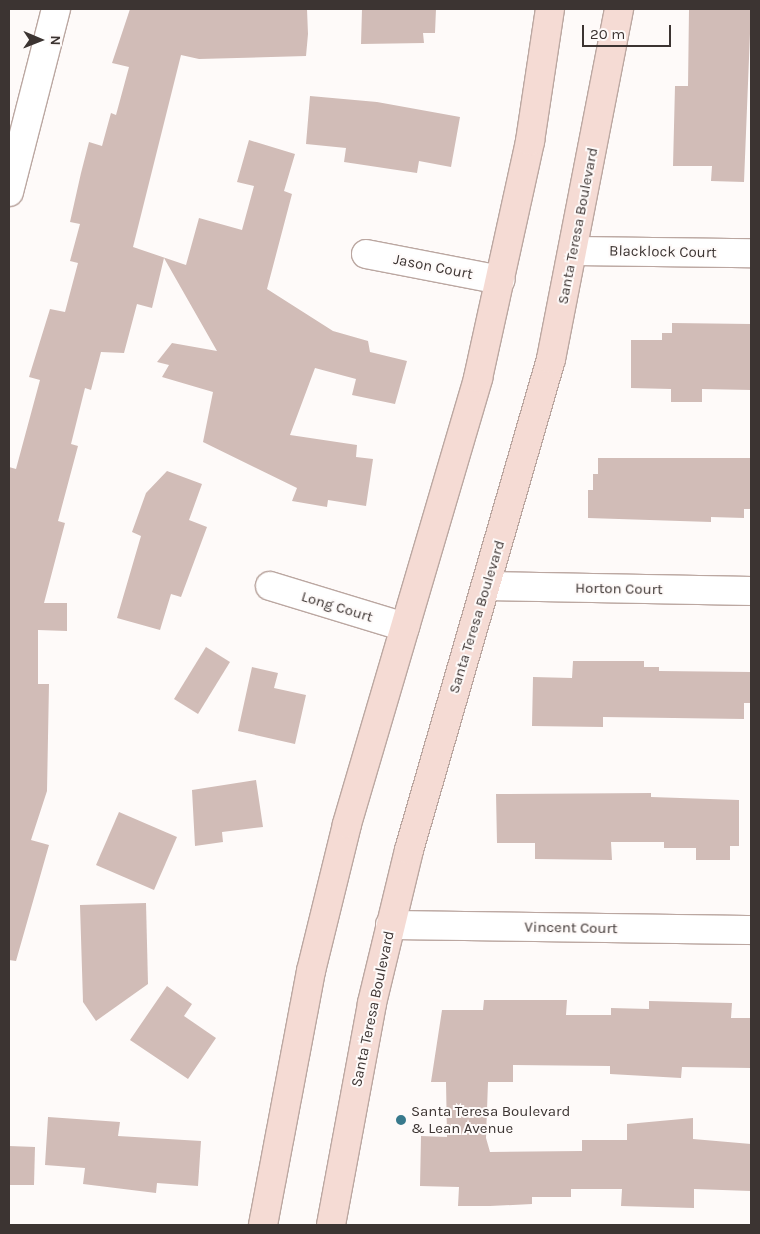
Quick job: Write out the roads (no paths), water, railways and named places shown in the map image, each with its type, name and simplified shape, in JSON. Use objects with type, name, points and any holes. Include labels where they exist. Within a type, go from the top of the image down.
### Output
[{"type":"main road","points":[[263,1225],[321,929],[369,743],[478,378],[530,141],[550,9]]},
{"type":"main road","name":"Santa Teresa Boulevard","points":[[331,1225],[390,925],[428,777],[524,463],[575,251],[618,9]]},
{"type":"street","points":[[9,192],[56,9]]},
{"type":"street","name":"Blacklock Court","points":[[575,251],[751,254]]},
{"type":"street","name":"Jason Court","points":[[366,254],[500,280]]},
{"type":"street","name":"Long Court","points":[[270,586],[405,627]]},
{"type":"street","name":"Horton Court","points":[[487,586],[751,592]]},
{"type":"street","name":"Vincent Court","points":[[390,925],[751,930]]},
{"type":"place","name":"Santa Teresa Boulevard & Lean Avenue","points":[[401,1120]]}]
